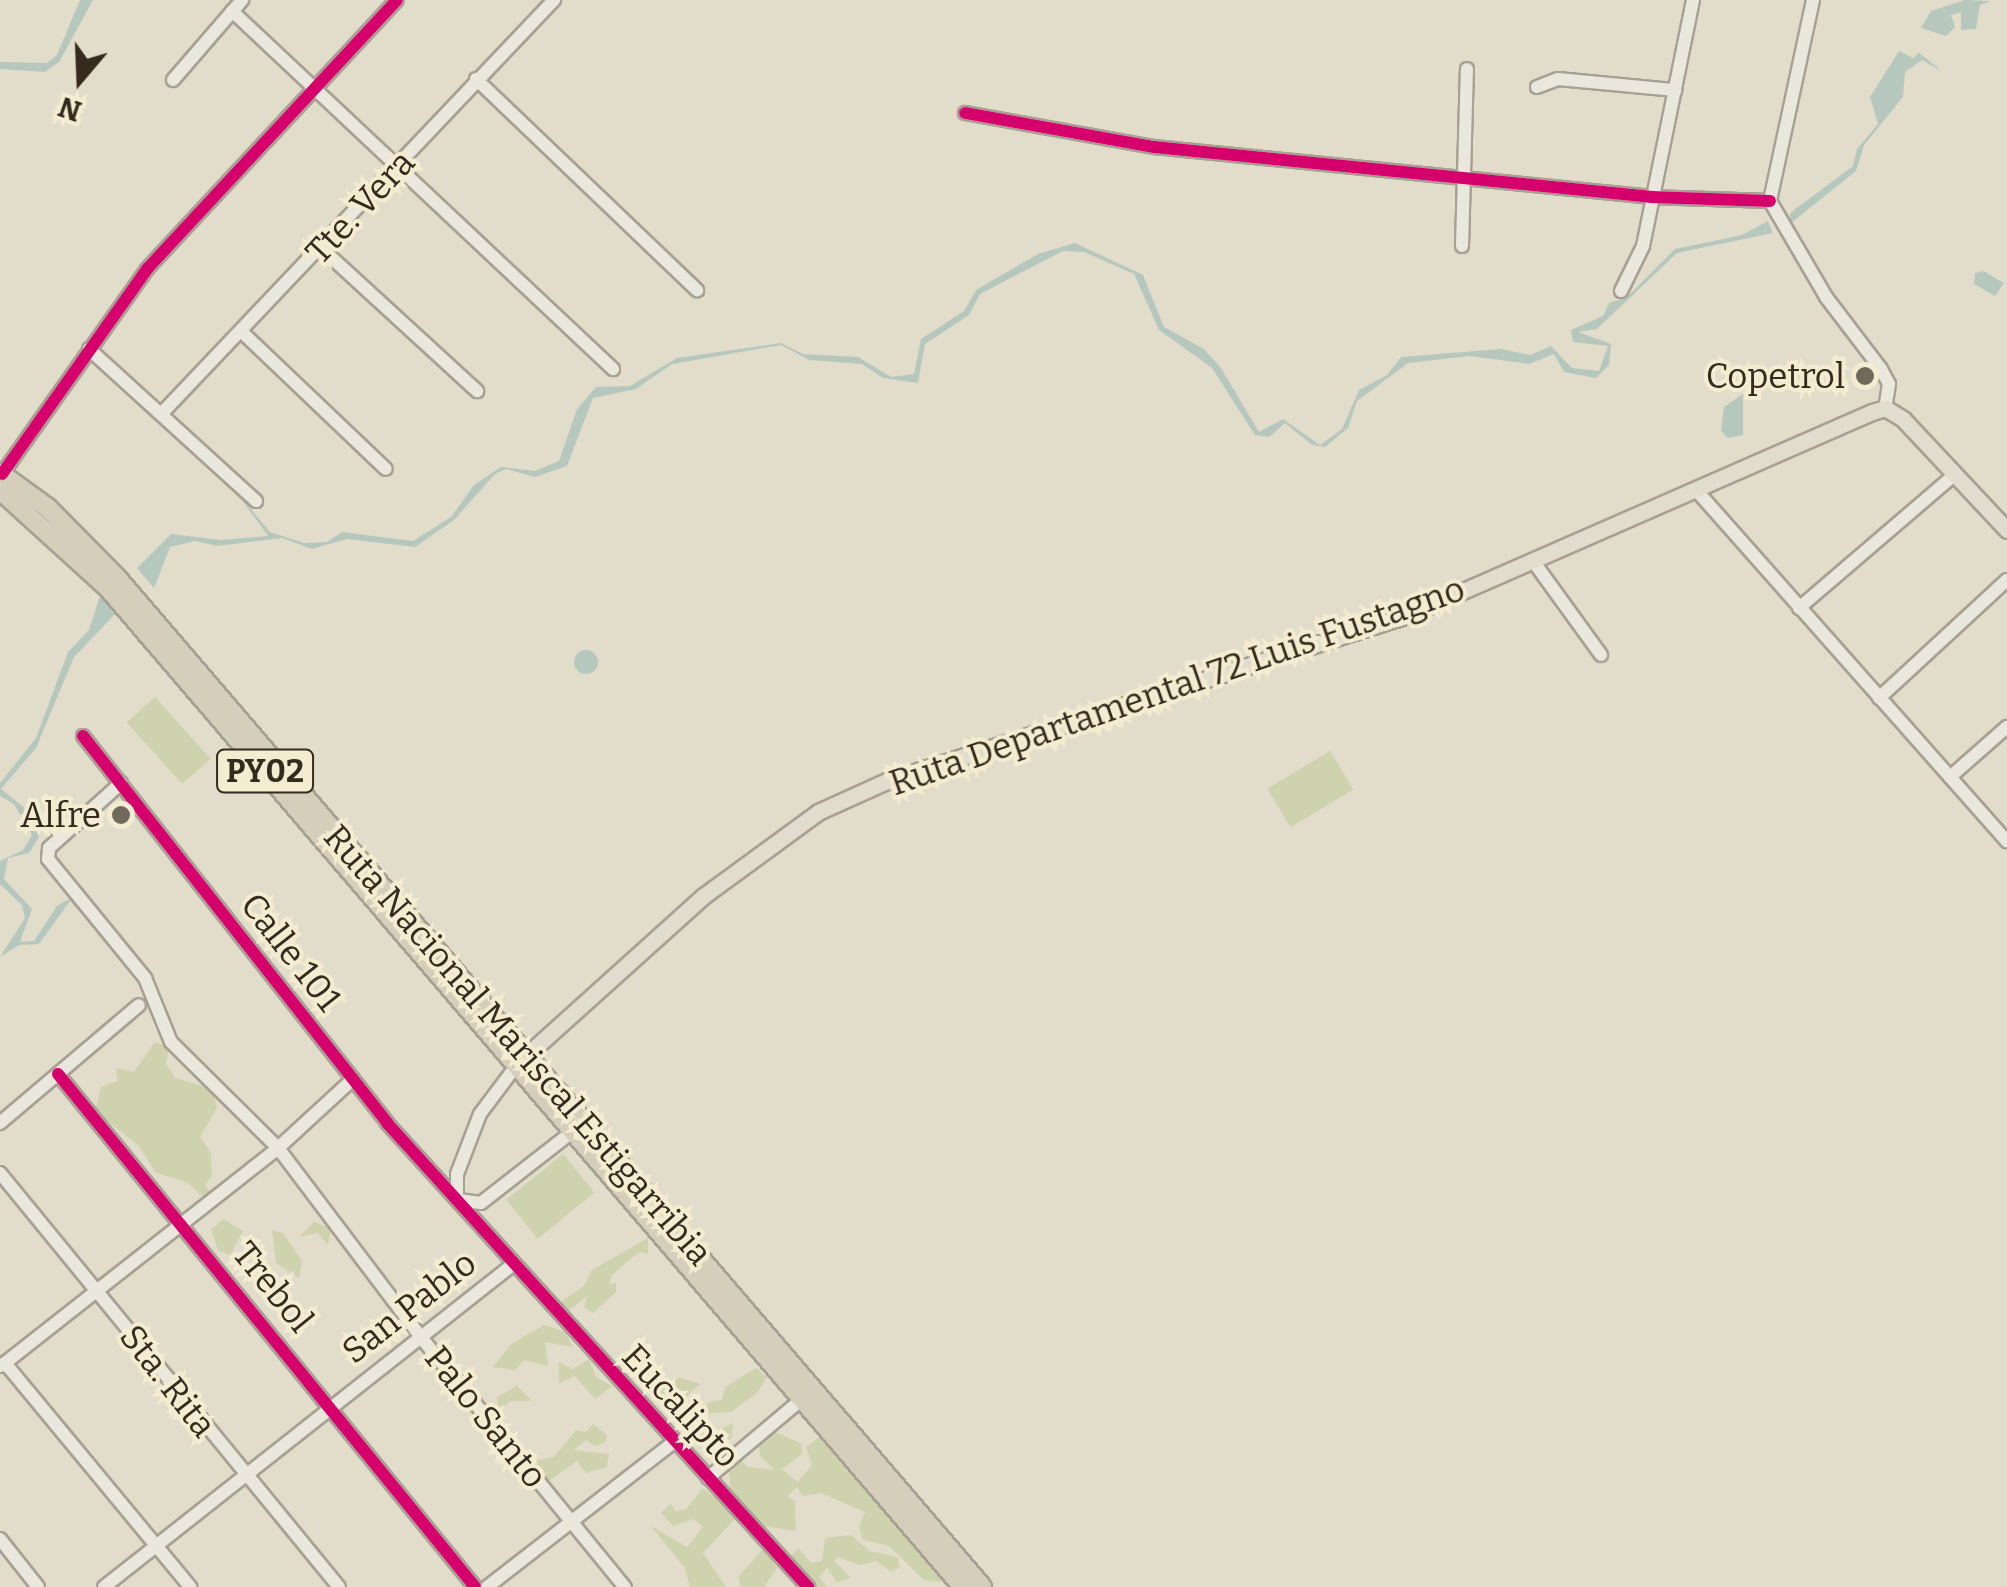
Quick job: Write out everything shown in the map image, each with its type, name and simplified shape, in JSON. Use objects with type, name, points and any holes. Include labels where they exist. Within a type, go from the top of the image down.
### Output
[{"type":"highway","name":"Ruta Nacional Mariscal Estigarribia","points":[[1,479],[109,589],[982,1587]]},
{"type":"highway","name":"Ruta Nacional Mariscal Estigarribia","points":[[521,1060],[572,1131],[964,1587]]},
{"type":"main road","points":[[1885,408],[2007,530]]},
{"type":"main road","name":"Ruta Departamental 72 Luis Fustagno","points":[[521,1060],[714,888],[818,812],[889,780],[1408,616],[1885,408]]},
{"type":"street","points":[[1,479],[147,269],[398,0]]},
{"type":"street","name":"Tte. Vera","points":[[164,411],[244,333],[554,0]]},
{"type":"street","points":[[1621,291],[1643,246],[1693,0]]},
{"type":"street","points":[[1813,0],[1772,207],[1881,368],[1889,384],[1885,408]]},
{"type":"street","points":[[173,80],[237,5],[315,88],[613,369]]},
{"type":"street","points":[[1462,246],[1466,69]]},
{"type":"street","points":[[1537,87],[1558,78],[1674,90]]},
{"type":"street","points":[[476,80],[697,290]]},
{"type":"street","points":[[965,114],[1154,147],[1772,207]]},
{"type":"street","points":[[320,248],[476,392]]},
{"type":"street","points":[[244,333],[386,469]]},
{"type":"street","points":[[89,349],[164,411],[256,501]]},
{"type":"street","points":[[1799,608],[1954,475]]},
{"type":"street","points":[[1697,491],[2007,842]]},
{"type":"street","points":[[1533,561],[1601,655]]},
{"type":"street","points":[[1879,698],[2007,580]]},
{"type":"street","points":[[1950,776],[2007,727]]},
{"type":"street","name":"Calle 101","points":[[83,736],[353,1078],[457,1200]]},
{"type":"street","name":"Palo Santo","points":[[121,783],[49,848],[48,859],[145,978],[170,1042],[278,1148],[420,1336],[625,1587]]},
{"type":"street","points":[[0,1124],[139,1004]]},
{"type":"street","points":[[521,1060],[480,1114],[457,1174],[457,1200],[481,1203],[572,1131]]},
{"type":"street","name":"Trebol","points":[[58,1074],[475,1587]]},
{"type":"street","points":[[190,1587],[2,1364],[278,1148],[353,1078]]},
{"type":"street","name":"Sta. Rita","points":[[0,1173],[338,1587]]},
{"type":"street","name":"Eucalipto","points":[[457,1200],[510,1266],[808,1587]]},
{"type":"street","name":"San Pablo","points":[[104,1587],[243,1473],[510,1266]]},
{"type":"street","points":[[708,1478],[802,1399]]},
{"type":"street","points":[[487,1587],[674,1442]]},
{"type":"street","points":[[0,1540],[38,1587]]},
{"type":"green space","points":[[155,697],[211,759],[182,784],[127,722]]},
{"type":"green space","points":[[1330,751],[1353,790],[1291,827],[1267,789]]},
{"type":"green space","points":[[155,1042],[169,1048],[166,1064],[175,1078],[210,1088],[214,1095],[217,1108],[200,1137],[211,1153],[212,1176],[205,1185],[213,1196],[206,1200],[188,1183],[155,1172],[139,1146],[95,1111],[101,1087],[117,1081],[116,1068],[134,1072]]},
{"type":"green space","points":[[563,1154],[594,1193],[538,1239],[506,1200]]},
{"type":"green space","points":[[223,1219],[243,1231],[230,1255],[218,1250],[211,1230]]},
{"type":"green space","points":[[314,1222],[331,1228],[328,1245],[317,1233],[299,1237]]},
{"type":"green space","points":[[272,1230],[284,1234],[302,1261],[299,1278],[276,1263]]},
{"type":"green space","points":[[648,1238],[648,1254],[639,1252],[613,1274],[609,1284],[616,1283],[616,1292],[593,1313],[584,1307],[587,1296],[570,1310],[557,1304],[583,1287],[592,1270]]},
{"type":"green space","points":[[544,1325],[565,1332],[573,1347],[545,1342],[548,1366],[524,1360],[515,1370],[493,1367],[511,1344]]},
{"type":"green space","points":[[589,1359],[596,1377],[612,1386],[595,1399],[575,1376],[559,1383],[559,1362],[573,1369]]},
{"type":"green space","points":[[756,1368],[767,1377],[757,1393],[731,1412],[700,1414],[709,1402],[722,1400],[725,1387]]},
{"type":"green space","points":[[681,1378],[700,1384],[681,1401],[668,1403],[656,1390],[662,1380]]},
{"type":"green space","points":[[517,1386],[532,1401],[511,1401],[498,1410],[497,1397]]},
{"type":"green space","points":[[733,1423],[731,1439],[707,1451],[698,1428],[712,1434]]},
{"type":"green space","points":[[593,1424],[607,1435],[606,1442],[595,1446],[586,1440],[574,1450],[609,1454],[607,1467],[586,1473],[577,1461],[546,1483],[546,1473],[537,1472],[533,1461],[554,1457],[576,1430],[586,1432]]},
{"type":"green space","points":[[771,1430],[802,1444],[801,1455],[782,1469],[798,1482],[812,1465],[806,1447],[821,1436],[835,1448],[939,1566],[941,1582],[924,1580],[889,1546],[863,1540],[859,1527],[865,1512],[821,1493],[803,1496],[797,1487],[787,1496],[795,1501],[796,1531],[751,1524],[731,1495],[729,1469],[738,1456],[747,1467],[775,1470],[760,1456],[758,1441]]},
{"type":"green space","points":[[703,1488],[738,1516],[703,1553],[726,1587],[690,1587],[685,1568],[651,1526],[687,1547],[703,1527],[693,1519],[673,1526],[661,1513],[671,1504],[675,1511],[686,1509]]},
{"type":"green space","points":[[851,1535],[870,1551],[897,1557],[900,1567],[891,1572],[876,1561],[859,1565],[838,1557],[834,1561],[851,1578],[837,1582],[827,1568],[819,1577],[828,1587],[814,1587],[791,1556],[798,1548],[811,1563],[822,1561],[825,1538]]},
{"type":"green space","points":[[764,1548],[777,1568],[764,1587],[741,1587],[738,1577]]},
{"type":"shaded area","points":[[80,0],[93,0],[59,62],[45,72],[0,69],[0,62],[47,63],[57,55]]},
{"type":"shaded area","points":[[1965,0],[1991,1],[1980,5],[1976,29],[1961,30],[1961,12],[1951,15],[1955,27],[1946,36],[1921,28],[1931,11]]},
{"type":"shaded area","points":[[1899,51],[1913,58],[1919,53],[1942,71],[1922,60],[1905,72],[1903,97],[1864,145],[1856,171],[1791,223],[1790,213],[1853,166],[1857,149],[1878,124],[1870,97]]},
{"type":"shaded area","points":[[1768,221],[1773,233],[1677,253],[1597,329],[1578,332],[1611,344],[1609,365],[1596,378],[1564,372],[1554,354],[1529,364],[1470,356],[1408,363],[1357,401],[1348,428],[1325,447],[1312,445],[1285,423],[1269,437],[1255,435],[1212,368],[1159,330],[1134,274],[1084,252],[1063,251],[980,294],[969,315],[925,344],[918,383],[883,378],[862,364],[809,360],[781,345],[672,364],[636,389],[593,398],[567,466],[535,477],[506,469],[495,474],[454,520],[415,547],[347,539],[312,549],[282,538],[217,546],[195,541],[170,547],[154,588],[137,568],[171,534],[221,540],[268,536],[232,486],[270,532],[304,543],[327,542],[342,532],[413,541],[451,517],[474,485],[501,467],[535,471],[559,461],[577,409],[596,387],[630,386],[677,358],[781,343],[803,354],[858,357],[891,377],[914,374],[921,339],[964,311],[976,290],[1038,254],[1075,243],[1143,275],[1164,327],[1204,349],[1221,368],[1259,432],[1283,419],[1320,445],[1342,429],[1359,390],[1387,375],[1401,357],[1501,349],[1530,355],[1551,346],[1572,368],[1599,371],[1608,346],[1573,342],[1571,330],[1603,316],[1609,303],[1627,297],[1675,249],[1742,235]]},
{"type":"shaded area","points":[[1983,271],[2004,283],[1995,296],[1974,284],[1975,273]]},
{"type":"shaded area","points":[[1743,394],[1743,435],[1728,438],[1721,431],[1724,407]]},
{"type":"shaded area","points":[[101,593],[118,611],[74,657],[36,748],[1,789],[26,809],[39,837],[29,853],[8,858],[4,879],[32,909],[20,942],[34,941],[57,906],[71,898],[116,952],[70,901],[39,944],[19,945],[0,957],[25,918],[22,905],[0,884],[0,861],[23,850],[32,835],[14,804],[0,796],[0,783],[36,738],[68,652],[89,630]]},
{"type":"shaded area","points":[[586,650],[595,653],[595,671],[586,674],[577,671],[574,662],[577,653]]},
{"type":"cycle path","points":[[2,474],[147,269],[397,0]]},
{"type":"cycle path","points":[[965,113],[1154,147],[1652,197],[1770,201]]},
{"type":"cycle path","points":[[83,736],[387,1123],[808,1587]]},
{"type":"cycle path","points":[[58,1074],[475,1587]]},
{"type":"place","name":"Copetrol","points":[[1865,376]]},
{"type":"place","name":"Alfre","points":[[121,815]]}]
